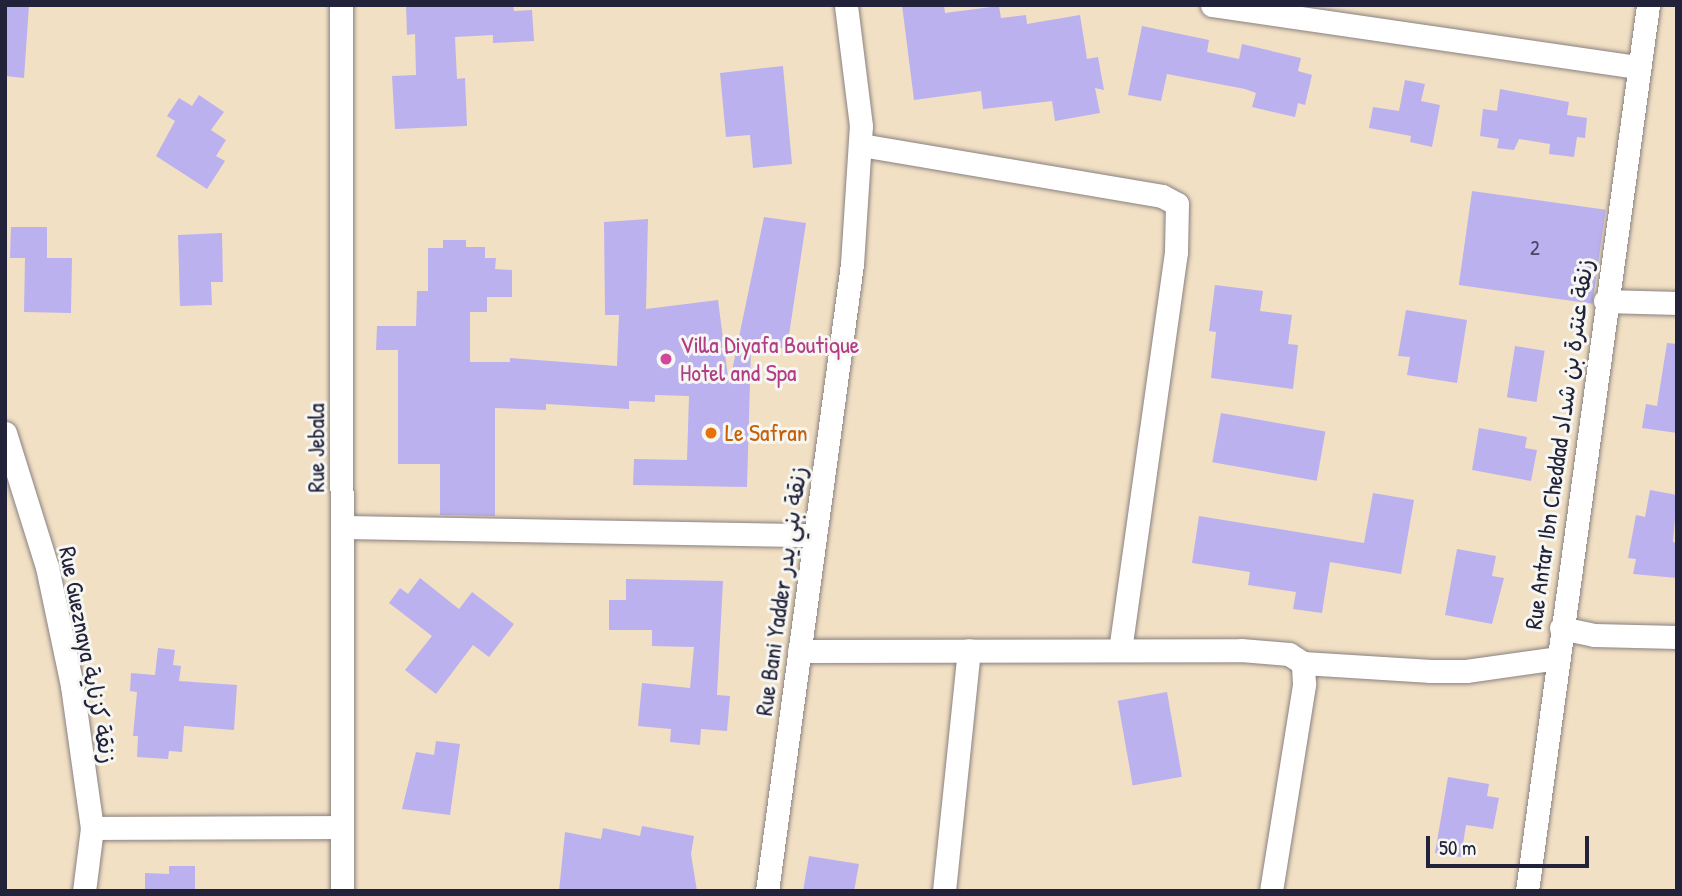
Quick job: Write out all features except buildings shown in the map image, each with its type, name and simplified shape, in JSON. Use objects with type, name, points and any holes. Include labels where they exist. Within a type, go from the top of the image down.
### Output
[{"type":"street","name":"Rue Jebala","points":[[341,5],[342,891]]},
{"type":"street","name":"Rue Bani Yadder زنقة بني يدر","points":[[767,891],[852,264],[861,145],[858,83],[846,5]]},
{"type":"street","points":[[1212,5],[1272,10],[1639,67]]},
{"type":"street","name":"Rue Antar Ibn Cheddad زنقة عنترة بن شداد","points":[[1527,891],[1605,302],[1648,5]]},
{"type":"street","points":[[861,145],[1162,196],[1177,204],[1176,252],[1120,649]]},
{"type":"street","points":[[1605,302],[1677,303]]},
{"type":"street","name":"Rue Gueznaya زنقة كزناية","points":[[5,433],[47,567],[72,686],[92,828],[84,891]]},
{"type":"street","points":[[342,527],[814,535]]},
{"type":"street","points":[[1561,628],[1594,635],[1677,637]]},
{"type":"street","points":[[799,651],[1120,649],[1270,652],[1294,656],[1303,663],[1465,671],[1557,658]]},
{"type":"street","points":[[944,891],[969,650]]},
{"type":"street","points":[[1271,891],[1304,684],[1303,663]]},
{"type":"street","points":[[92,828],[341,827]]},
{"type":"place","name":"Villa Diyafa Boutique Hotel and Spa","points":[[666,359]]},
{"type":"place","name":"Le Safran","points":[[711,433]]}]
